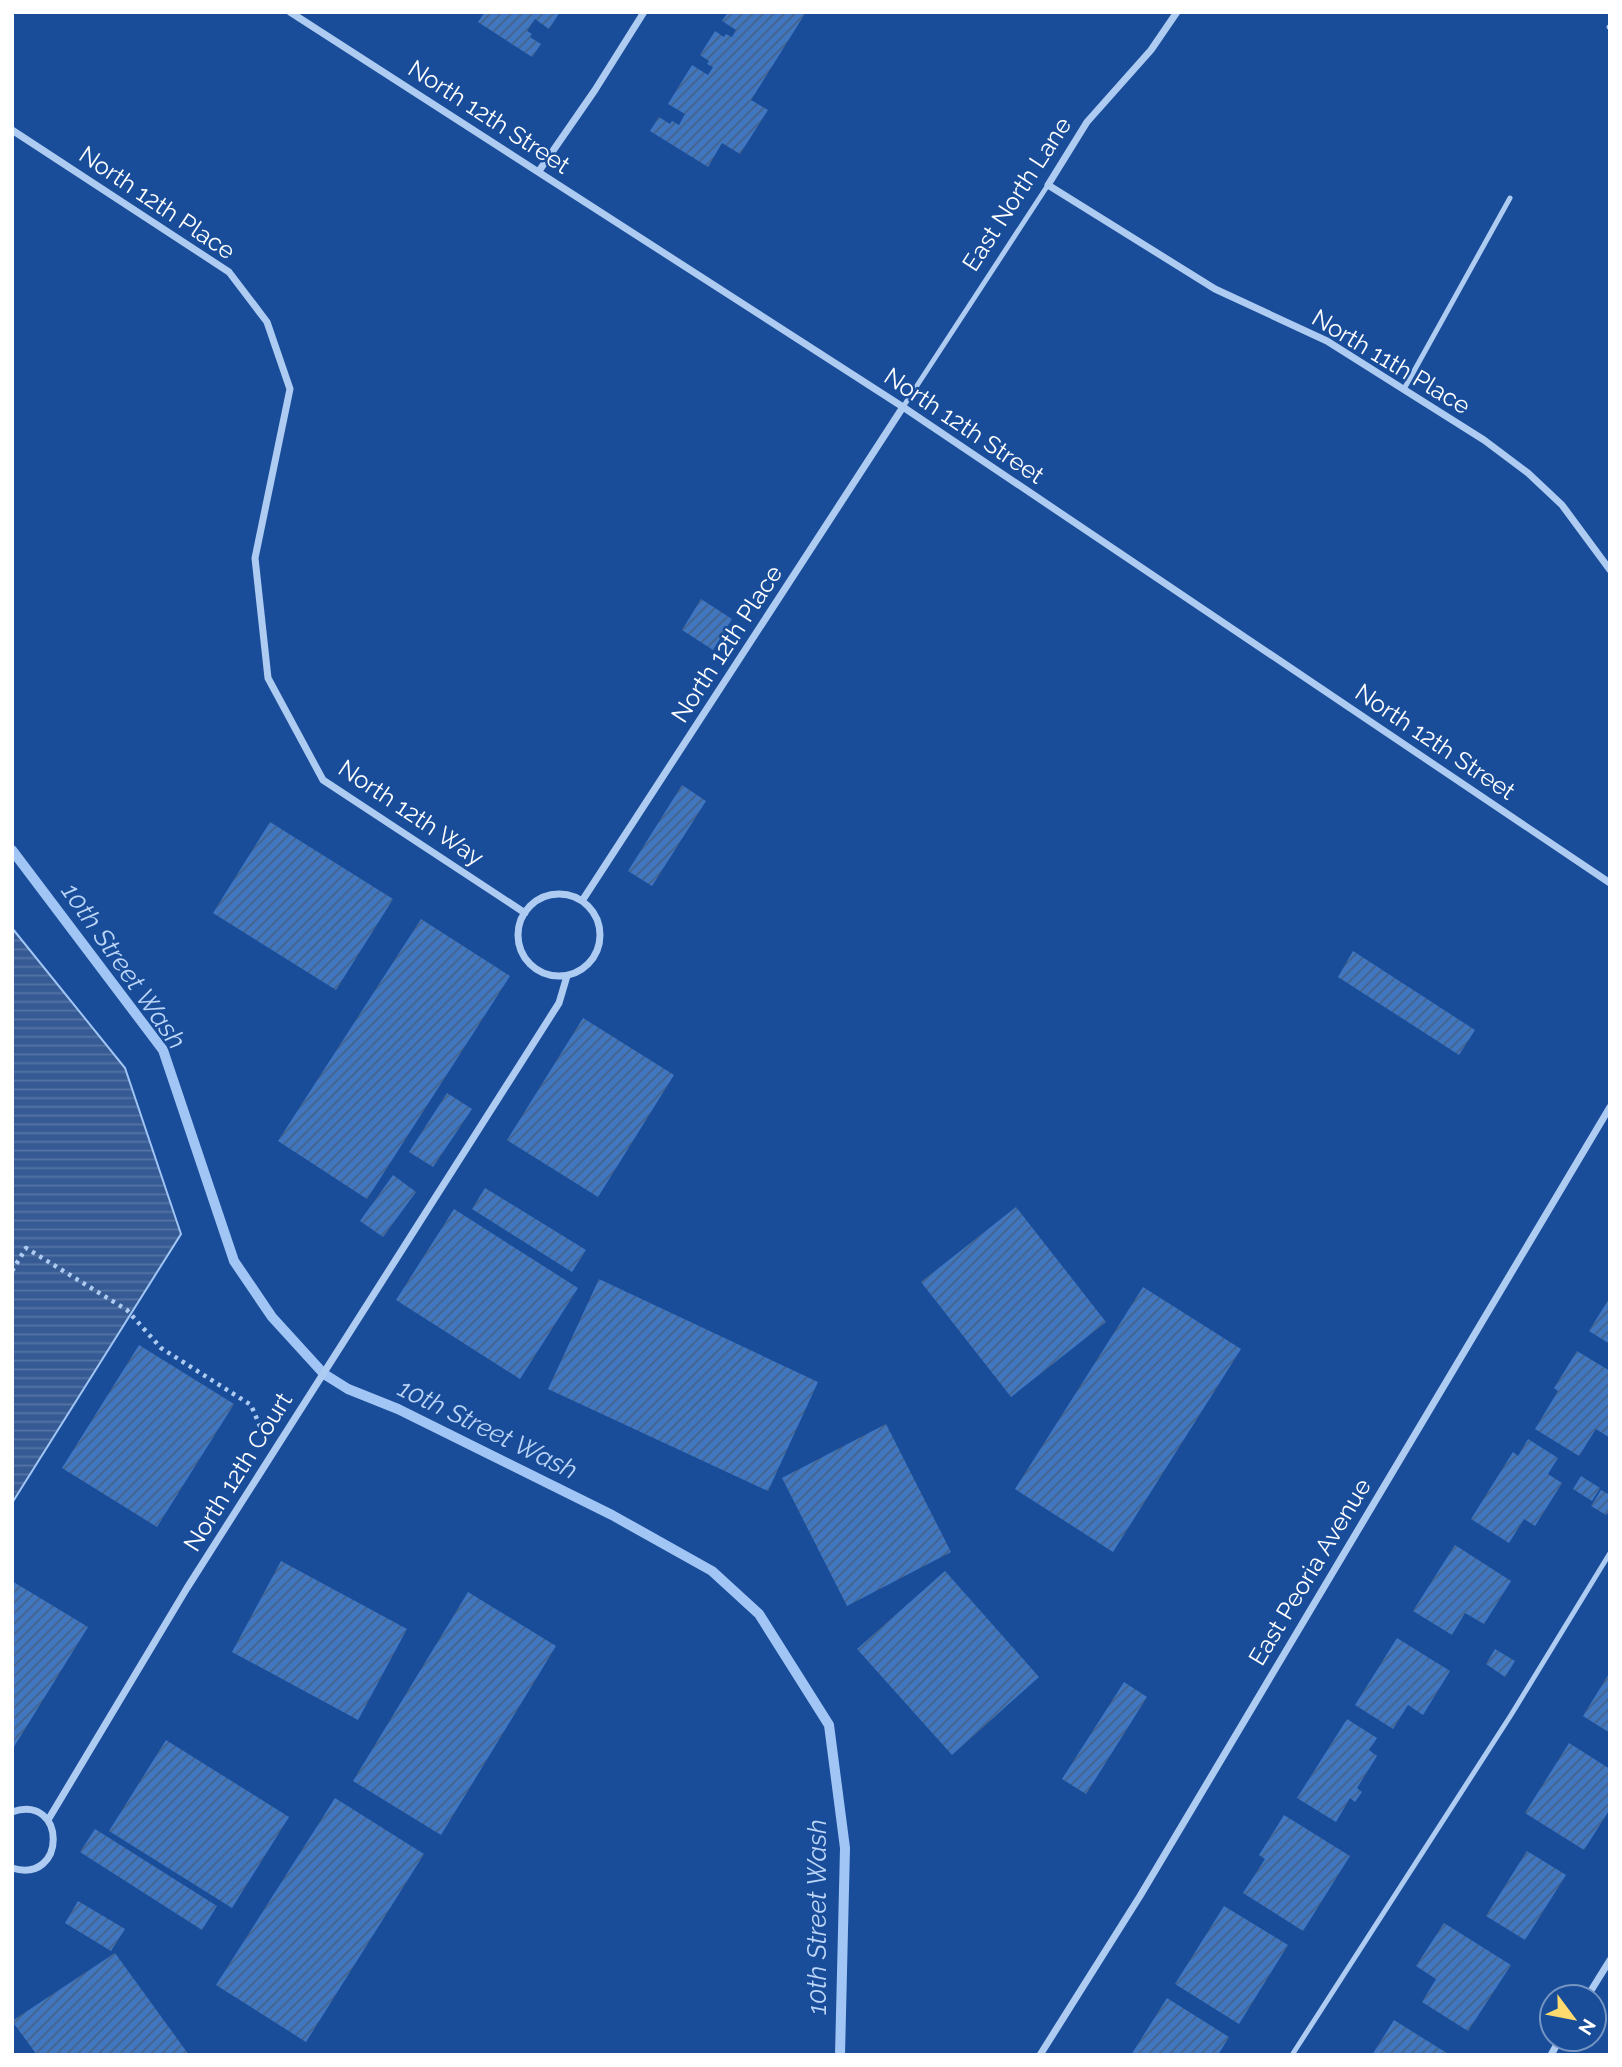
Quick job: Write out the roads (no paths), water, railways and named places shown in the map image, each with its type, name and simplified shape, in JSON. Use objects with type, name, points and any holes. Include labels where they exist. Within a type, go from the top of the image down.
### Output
[{"type":"street","name":"North 12th Street","points":[[290,12],[903,407],[1610,883]]},
{"type":"street","points":[[539,171],[644,12]]},
{"type":"street","name":"East North Lane","points":[[1048,185],[1087,122],[1152,50],[1177,12]]},
{"type":"street","name":"North 12th Place","points":[[12,130],[229,272],[267,322]]},
{"type":"street","name":"North 11th Place","points":[[1048,185],[1215,289],[1327,341],[1484,440],[1528,473],[1562,505],[1610,570]]},
{"type":"street","name":"North 12th Way","points":[[267,322],[290,389],[255,558],[268,678],[323,780],[525,913]]},
{"type":"street","name":"North 12th Place","points":[[582,901],[903,407]]},
{"type":"street","points":[[558,894],[582,901],[592,910],[598,922],[598,949],[586,966],[567,976],[540,972],[522,953],[518,939],[519,926],[525,913],[534,903],[558,894]]},
{"type":"street","name":"North 12th Court","points":[[48,1819],[168,1619],[559,1003],[567,976]]},
{"type":"street","name":"East Peoria Avenue","points":[[1040,2055],[1140,1896],[1610,1107]]},
{"type":"street","points":[[12,1812],[27,1809],[39,1812],[48,1819],[55,1842],[44,1863],[33,1869],[12,1868]]},
{"type":"street","points":[[1596,1983],[1610,1960]]},
{"type":"lane","name":"East North Lane","points":[[903,407],[1048,185]]},
{"type":"lane","points":[[1404,389],[1510,198]]},
{"type":"lane","points":[[1292,2055],[1511,1714],[1610,1553]]},
{"type":"water","points":[[12,928],[125,1068],[181,1234],[12,1503]]},
{"type":"waterway","name":"10th Street Wash","points":[[12,850],[163,1050],[234,1261],[272,1317],[324,1374],[348,1389],[398,1409],[612,1515],[712,1571],[759,1614],[829,1725],[845,1848],[840,2055]]}]
